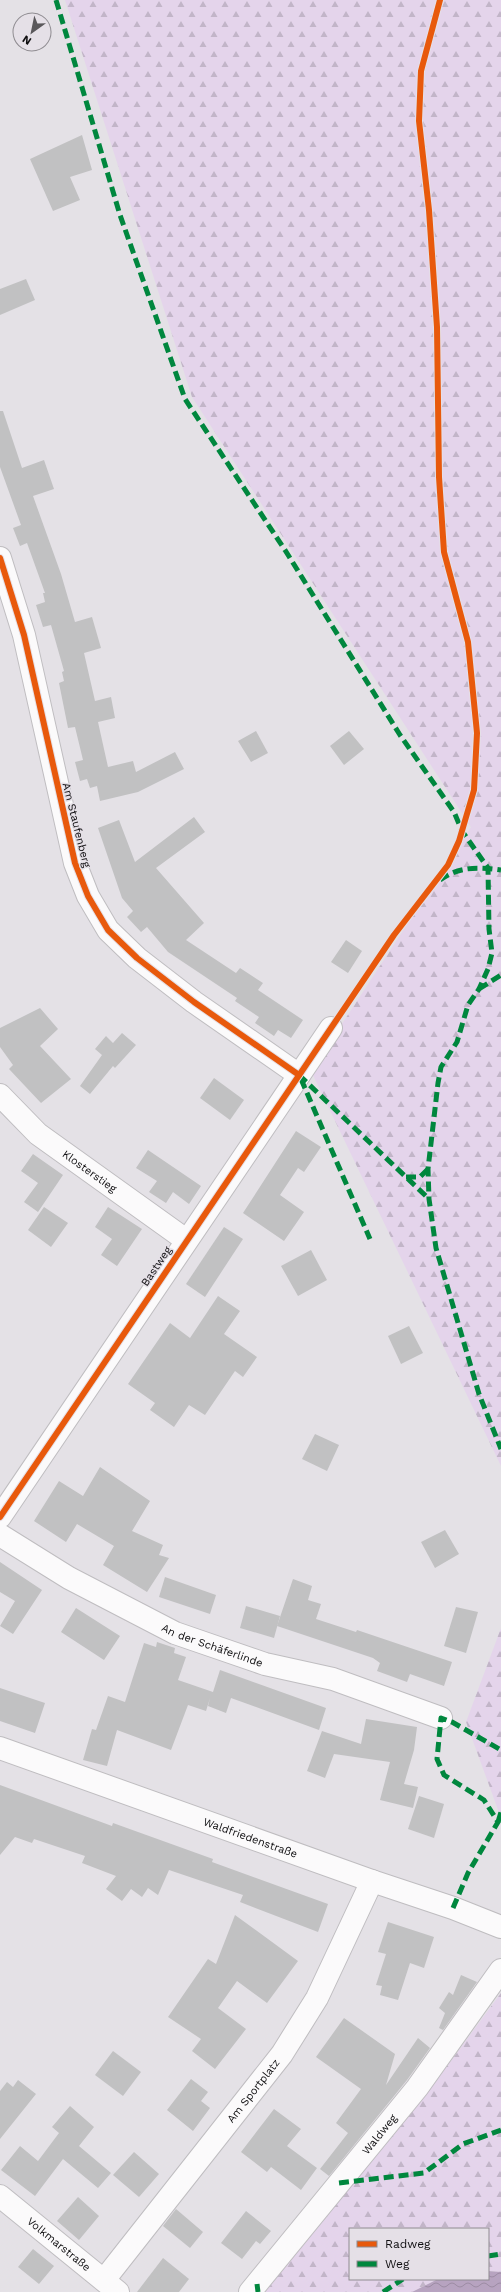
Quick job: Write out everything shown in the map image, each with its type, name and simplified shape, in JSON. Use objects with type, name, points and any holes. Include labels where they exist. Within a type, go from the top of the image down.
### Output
[{"type":"street","name":"Am Staufenberg","points":[[0,558],[24,634],[75,863],[88,896],[108,930],[137,958],[194,1002],[299,1075]]},
{"type":"street","name":"Bastweg","points":[[0,1517],[6,1493],[186,1240],[331,1028]]},
{"type":"street","name":"Klosterstieg","points":[[0,1095],[38,1134],[186,1240]]},
{"type":"street","name":"An der Schäferlinde","points":[[0,1535],[69,1578],[175,1633],[265,1664],[332,1679],[441,1718]]},
{"type":"street","name":"Waldfriedenstraße","points":[[0,1748],[372,1882],[453,1908],[501,1927]]},
{"type":"street","name":"Am Sportplatz","points":[[111,2286],[282,2054],[317,1998],[372,1882]]},
{"type":"street","name":"Waldweg","points":[[250,2292],[417,2088],[501,1970]]},
{"type":"street","name":"Volkmarstraße","points":[[0,2196],[111,2286]]},
{"type":"green space","points":[[65,0],[501,0],[501,1466],[311,1071],[471,827],[192,397]]},
{"type":"green space","points":[[501,1628],[501,1818],[466,1722]]},
{"type":"green space","points":[[501,1993],[501,2272],[489,2271],[489,2228],[349,2228],[349,2280],[436,2280],[412,2292],[256,2292],[302,2231],[425,2096]]},
{"type":"water","points":[[489,2271],[501,2272],[501,2292],[412,2292],[436,2280],[489,2280]]},
{"type":"building","points":[[82,135],[92,170],[70,177],[80,200],[53,211],[30,159]]},
{"type":"building","points":[[26,279],[35,300],[0,315],[0,289]]},
{"type":"building","points":[[0,411],[3,411],[22,468],[44,460],[54,489],[33,496],[61,574],[75,622],[92,617],[101,648],[84,653],[95,701],[111,697],[115,718],[98,722],[108,767],[133,761],[136,772],[175,752],[184,769],[138,792],[100,801],[97,786],[90,788],[87,779],[80,781],[75,762],[83,760],[75,727],[68,728],[59,683],[64,681],[62,672],[64,671],[51,625],[43,627],[36,605],[45,602],[43,593],[45,593],[27,543],[20,546],[13,528],[21,525],[0,467]]},
{"type":"building","points":[[256,731],[268,753],[251,762],[238,741]]},
{"type":"building","points":[[349,731],[364,749],[344,765],[330,746]]},
{"type":"building","points":[[194,817],[205,832],[156,868],[204,923],[186,940],[236,973],[240,968],[263,983],[258,990],[303,1020],[291,1038],[278,1030],[274,1036],[255,1023],[259,1017],[235,1001],[237,998],[168,952],[147,927],[141,932],[127,917],[133,911],[122,898],[98,828],[119,820],[135,862]]},
{"type":"building","points":[[346,940],[362,951],[348,973],[331,962]]},
{"type":"building","points":[[40,1008],[58,1029],[40,1046],[71,1079],[41,1103],[9,1069],[13,1065],[0,1047],[0,1028]]},
{"type":"building","points":[[122,1033],[136,1045],[115,1068],[113,1066],[90,1094],[80,1086],[102,1055],[95,1049],[106,1036],[113,1043]]},
{"type":"building","points":[[214,1078],[244,1100],[230,1120],[200,1098]]},
{"type":"building","points":[[296,1131],[321,1147],[304,1172],[298,1168],[280,1195],[304,1212],[284,1241],[243,1213]]},
{"type":"building","points":[[148,1150],[201,1186],[189,1204],[173,1192],[166,1203],[149,1192],[157,1181],[136,1168]]},
{"type":"building","points":[[33,1154],[63,1175],[38,1212],[24,1202],[38,1183],[21,1171]]},
{"type":"building","points":[[44,1207],[68,1223],[51,1247],[28,1230]]},
{"type":"building","points":[[108,1207],[142,1229],[117,1266],[101,1255],[112,1239],[95,1227]]},
{"type":"building","points":[[224,1227],[243,1239],[205,1297],[186,1284]]},
{"type":"building","points":[[311,1250],[327,1280],[298,1296],[281,1266]]},
{"type":"building","points":[[218,1296],[240,1311],[224,1334],[257,1357],[243,1377],[235,1371],[205,1415],[189,1405],[174,1427],[150,1410],[155,1403],[128,1384],[170,1323],[190,1338]]},
{"type":"building","points":[[409,1326],[423,1353],[401,1364],[388,1336]]},
{"type":"building","points":[[315,1434],[339,1445],[327,1471],[302,1459]]},
{"type":"building","points":[[100,1467],[150,1501],[132,1531],[163,1545],[159,1555],[169,1558],[147,1592],[103,1565],[114,1546],[77,1524],[66,1542],[34,1521],[59,1481],[83,1496]]},
{"type":"building","points":[[445,1530],[459,1554],[435,1568],[421,1542]]},
{"type":"building","points":[[0,1562],[42,1590],[13,1634],[0,1626],[15,1601],[0,1592]]},
{"type":"building","points":[[165,1577],[216,1595],[210,1614],[159,1597]]},
{"type":"building","points":[[293,1579],[312,1586],[308,1600],[321,1604],[316,1619],[356,1632],[357,1630],[452,1662],[444,1686],[410,1674],[407,1682],[377,1671],[380,1663],[373,1658],[277,1626]]},
{"type":"building","points":[[246,1606],[280,1616],[274,1638],[240,1628]]},
{"type":"building","points":[[456,1607],[478,1612],[466,1653],[444,1646]]},
{"type":"building","points":[[76,1608],[120,1636],[104,1660],[61,1632]]},
{"type":"building","points":[[157,1642],[175,1648],[174,1653],[186,1657],[178,1680],[213,1692],[220,1670],[326,1708],[319,1730],[231,1698],[226,1713],[208,1706],[210,1698],[206,1711],[188,1705],[171,1750],[117,1730],[107,1766],[83,1760],[92,1729],[96,1730],[108,1696],[125,1702],[144,1643],[156,1647]]},
{"type":"building","points":[[0,1688],[45,1703],[35,1733],[0,1721]]},
{"type":"building","points":[[366,1719],[417,1727],[414,1750],[404,1784],[418,1787],[413,1808],[380,1800],[390,1762],[334,1754],[325,1778],[307,1771],[322,1731],[361,1744]]},
{"type":"building","points":[[0,1785],[112,1826],[113,1823],[213,1859],[212,1862],[328,1904],[318,1932],[240,1902],[243,1895],[169,1870],[158,1895],[148,1888],[142,1897],[131,1889],[122,1901],[106,1889],[116,1876],[82,1863],[85,1856],[34,1839],[32,1843],[15,1837],[0,1855]]},
{"type":"building","points":[[419,1796],[444,1804],[434,1838],[408,1829]]},
{"type":"building","points":[[235,1915],[298,1961],[267,2003],[237,1981],[218,2008],[246,2029],[215,2069],[192,2051],[201,2039],[168,2017],[208,1959],[216,1964]]},
{"type":"building","points":[[388,1922],[434,1937],[424,1968],[410,1963],[398,2000],[380,1995],[382,1986],[376,1985],[386,1954],[378,1952]]},
{"type":"building","points":[[461,1975],[477,1982],[443,2030],[439,2028],[445,2013],[439,2008],[449,1992],[453,1995]]},
{"type":"building","points":[[344,2018],[395,2054],[386,2085],[418,2038],[430,2048],[407,2080],[329,2176],[320,2169],[348,2133],[336,2123],[361,2089],[316,2057]]},
{"type":"building","points":[[113,2051],[141,2072],[123,2096],[95,2075]]},
{"type":"building","points":[[191,2079],[208,2092],[201,2101],[210,2108],[193,2131],[167,2110]]},
{"type":"building","points":[[18,2080],[36,2094],[0,2139],[0,2091],[7,2082],[13,2087]]},
{"type":"building","points":[[70,2106],[94,2127],[79,2146],[111,2173],[98,2188],[63,2159],[35,2196],[1,2170],[20,2146],[38,2161],[59,2133],[52,2127]]},
{"type":"building","points":[[274,2109],[301,2129],[287,2146],[317,2168],[301,2190],[271,2167],[267,2172],[241,2152]]},
{"type":"building","points":[[134,2152],[159,2174],[139,2197],[113,2175]]},
{"type":"building","points":[[78,2197],[99,2216],[79,2240],[57,2221]]},
{"type":"building","points":[[176,2209],[203,2232],[190,2248],[163,2226]]},
{"type":"building","points":[[246,2211],[271,2231],[260,2244],[256,2241],[242,2259],[221,2243]]},
{"type":"building","points":[[33,2249],[54,2266],[39,2284],[18,2267]]},
{"type":"building","points":[[163,2258],[189,2279],[179,2292],[137,2292]]},
{"type":"marked path","points":[[56,0],[120,215],[185,399],[285,550],[400,735],[454,812],[462,831],[488,868],[489,929],[492,953],[488,969],[479,989],[468,1005],[457,1042],[441,1067],[428,1169],[429,1199],[436,1248],[479,1394],[501,1449]]},
{"type":"marked path","points":[[440,880],[447,875],[462,870],[477,868],[501,870]]},
{"type":"marked path","points":[[479,989],[501,975]]},
{"type":"marked path","points":[[299,1075],[429,1199]]},
{"type":"marked path","points":[[301,1079],[370,1239]]},
{"type":"marked path","points":[[406,1177],[420,1177],[428,1169]]},
{"type":"marked path","points":[[453,1908],[468,1873],[498,1822],[484,1800],[444,1775],[437,1759],[441,1718],[452,1722],[501,1750]]},
{"type":"marked path","points":[[498,1822],[501,1812]]},
{"type":"marked path","points":[[339,2183],[424,2173],[463,2144],[501,2130]]},
{"type":"marked path","points":[[489,2256],[501,2254]]},
{"type":"marked path","points":[[383,2292],[401,2280]]},
{"type":"marked path","points":[[257,2284],[258,2292]]},
{"type":"cycle path","points":[[0,1517],[394,935],[448,865],[459,841],[474,790],[477,733],[468,642],[444,552],[439,477],[437,327],[429,210],[419,121],[421,71],[440,0]]},
{"type":"cycle path","points":[[0,558],[24,635],[75,863],[88,896],[108,930],[137,958],[194,1002],[299,1075]]}]
